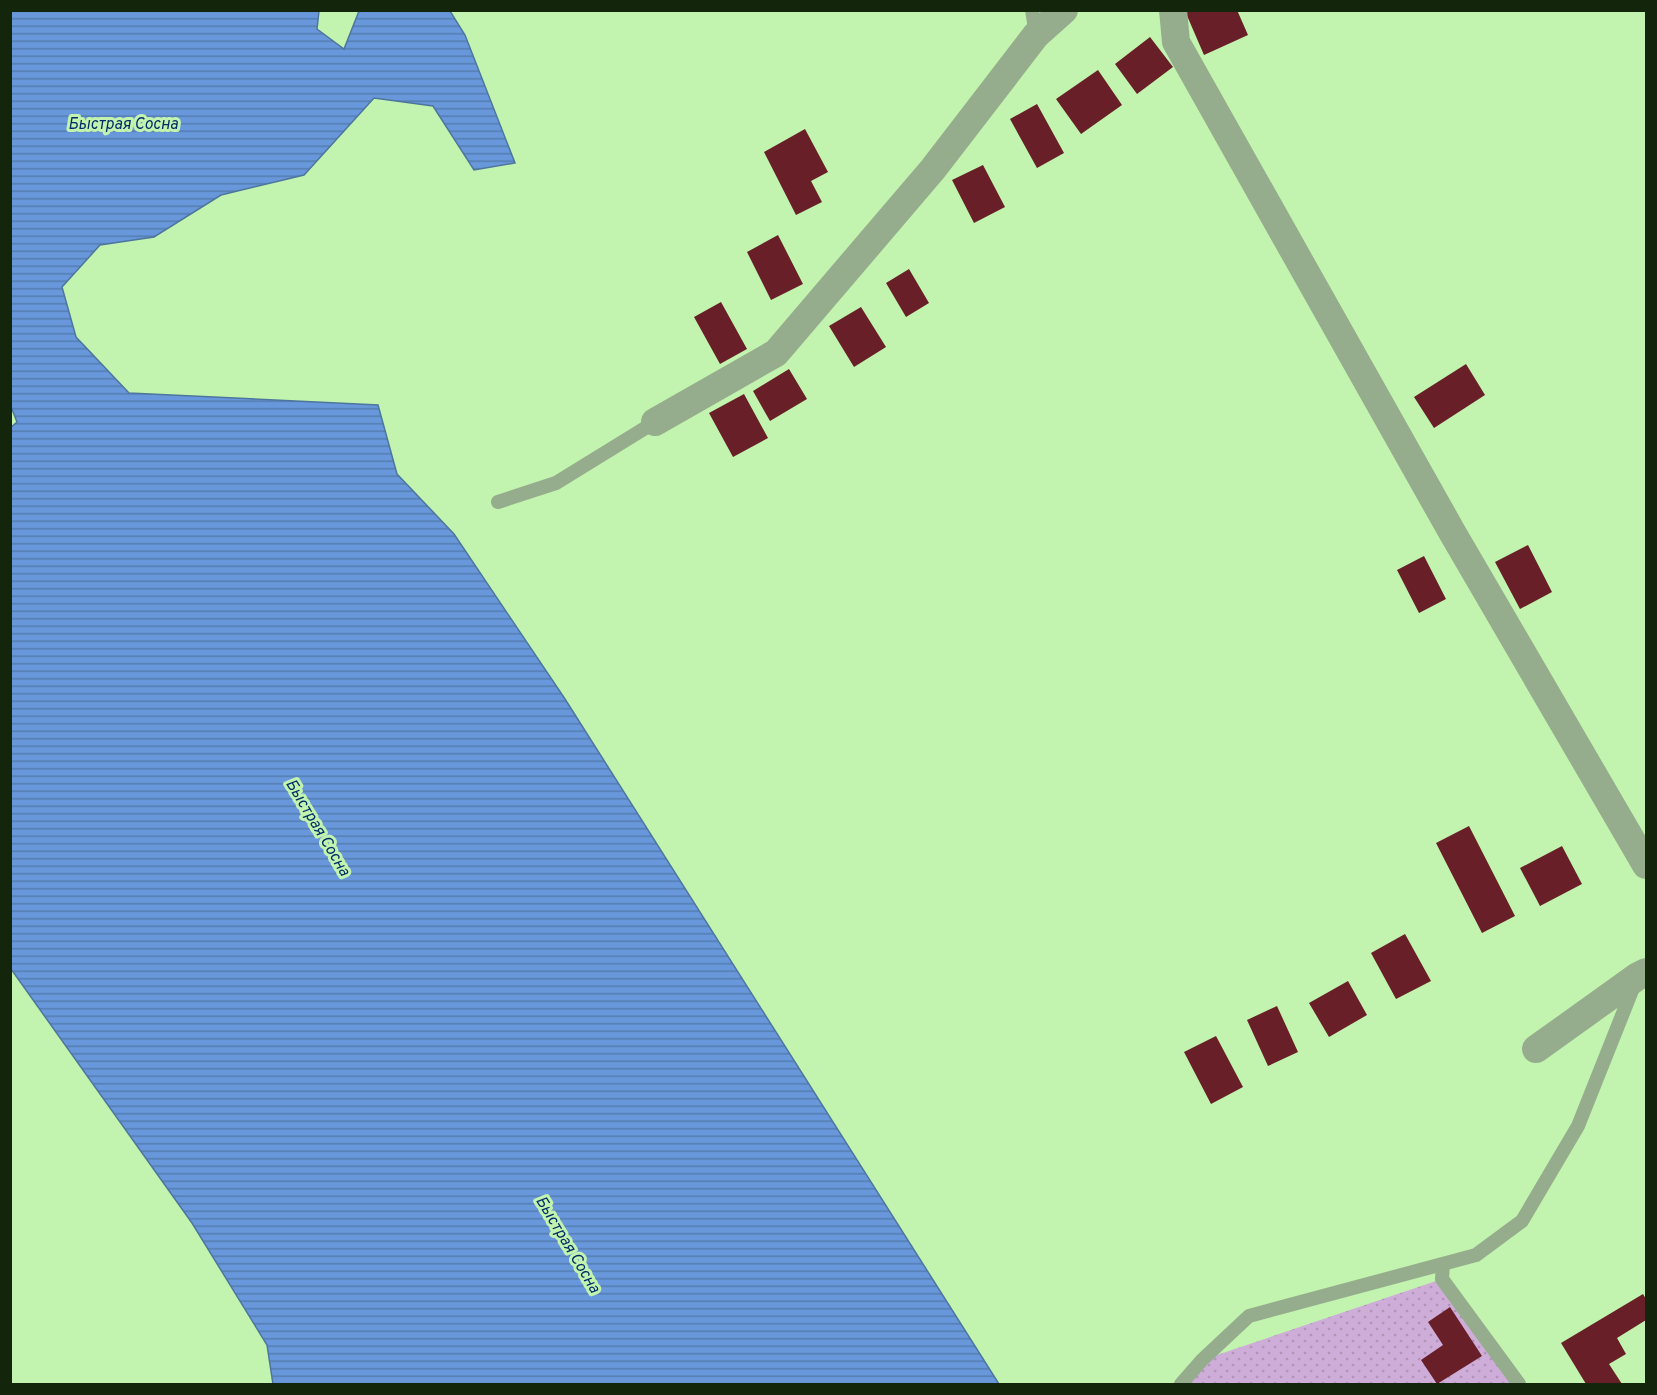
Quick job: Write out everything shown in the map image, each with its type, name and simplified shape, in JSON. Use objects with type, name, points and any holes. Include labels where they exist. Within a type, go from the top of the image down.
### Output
[{"type":"street","points":[[655,422],[776,353],[933,169],[1034,23],[1064,10]]},
{"type":"street","points":[[1173,10],[1176,42],[1452,532],[1647,865]]},
{"type":"street","points":[[1536,1050],[1642,974],[1647,949]]},
{"type":"lane","points":[[498,502],[556,483],[655,422]]},
{"type":"lane","points":[[1181,1384],[1202,1360],[1249,1317],[1476,1255],[1522,1221],[1578,1126],[1642,974]]},
{"type":"lane","points":[[1443,1264],[1442,1279],[1519,1384]]},
{"type":"shaded area","points":[[1442,1279],[1519,1384],[1181,1384],[1202,1360]]},
{"type":"water","name":"Быстрая Сосна","points":[[10,11],[319,11],[317,29],[344,49],[359,11],[450,11],[465,35],[515,163],[474,170],[433,106],[374,98],[304,175],[221,195],[154,237],[100,245],[62,287],[76,337],[129,393],[378,405],[397,474],[454,534],[565,699],[999,1384],[273,1384],[267,1345],[192,1223],[11,969],[10,428],[17,422],[10,404]]},
{"type":"building","points":[[1237,10],[1248,35],[1204,55],[1185,11]]},
{"type":"building","points":[[1150,37],[1173,67],[1137,94],[1115,64]]},
{"type":"building","points":[[1098,70],[1122,105],[1081,134],[1056,99]]},
{"type":"building","points":[[1037,104],[1064,153],[1037,168],[1010,119]]},
{"type":"building","points":[[805,129],[828,172],[811,181],[822,202],[796,215],[764,152]]},
{"type":"building","points":[[983,165],[1005,207],[974,223],[952,180]]},
{"type":"building","points":[[778,235],[803,284],[771,300],[747,252]]},
{"type":"building","points":[[909,269],[929,303],[906,317],[886,283]]},
{"type":"building","points":[[721,302],[747,349],[720,364],[694,317]]},
{"type":"building","points":[[861,307],[886,347],[854,367],[829,326]]},
{"type":"building","points":[[1466,364],[1485,395],[1434,428],[1414,397]]},
{"type":"building","points":[[789,369],[807,399],[770,421],[753,391]]},
{"type":"building","points":[[744,394],[768,438],[733,457],[709,413]]},
{"type":"building","points":[[1528,545],[1552,592],[1520,609],[1495,562]]},
{"type":"building","points":[[1424,556],[1446,599],[1419,613],[1397,570]]},
{"type":"building","points":[[1469,826],[1515,916],[1482,933],[1436,843]]},
{"type":"building","points":[[1562,846],[1582,884],[1540,906],[1520,868]]},
{"type":"building","points":[[1405,934],[1431,981],[1396,999],[1371,953]]},
{"type":"building","points":[[1348,981],[1367,1015],[1329,1037],[1309,1003]]},
{"type":"building","points":[[1277,1006],[1298,1052],[1268,1066],[1247,1020]]},
{"type":"building","points":[[1216,1036],[1243,1087],[1211,1104],[1184,1052]]},
{"type":"building","points":[[1643,1294],[1646,1299],[1646,1320],[1617,1338],[1626,1354],[1609,1364],[1622,1384],[1586,1384],[1561,1343]]},
{"type":"building","points":[[1450,1307],[1482,1356],[1437,1384],[1421,1360],[1443,1345],[1428,1322]]}]
